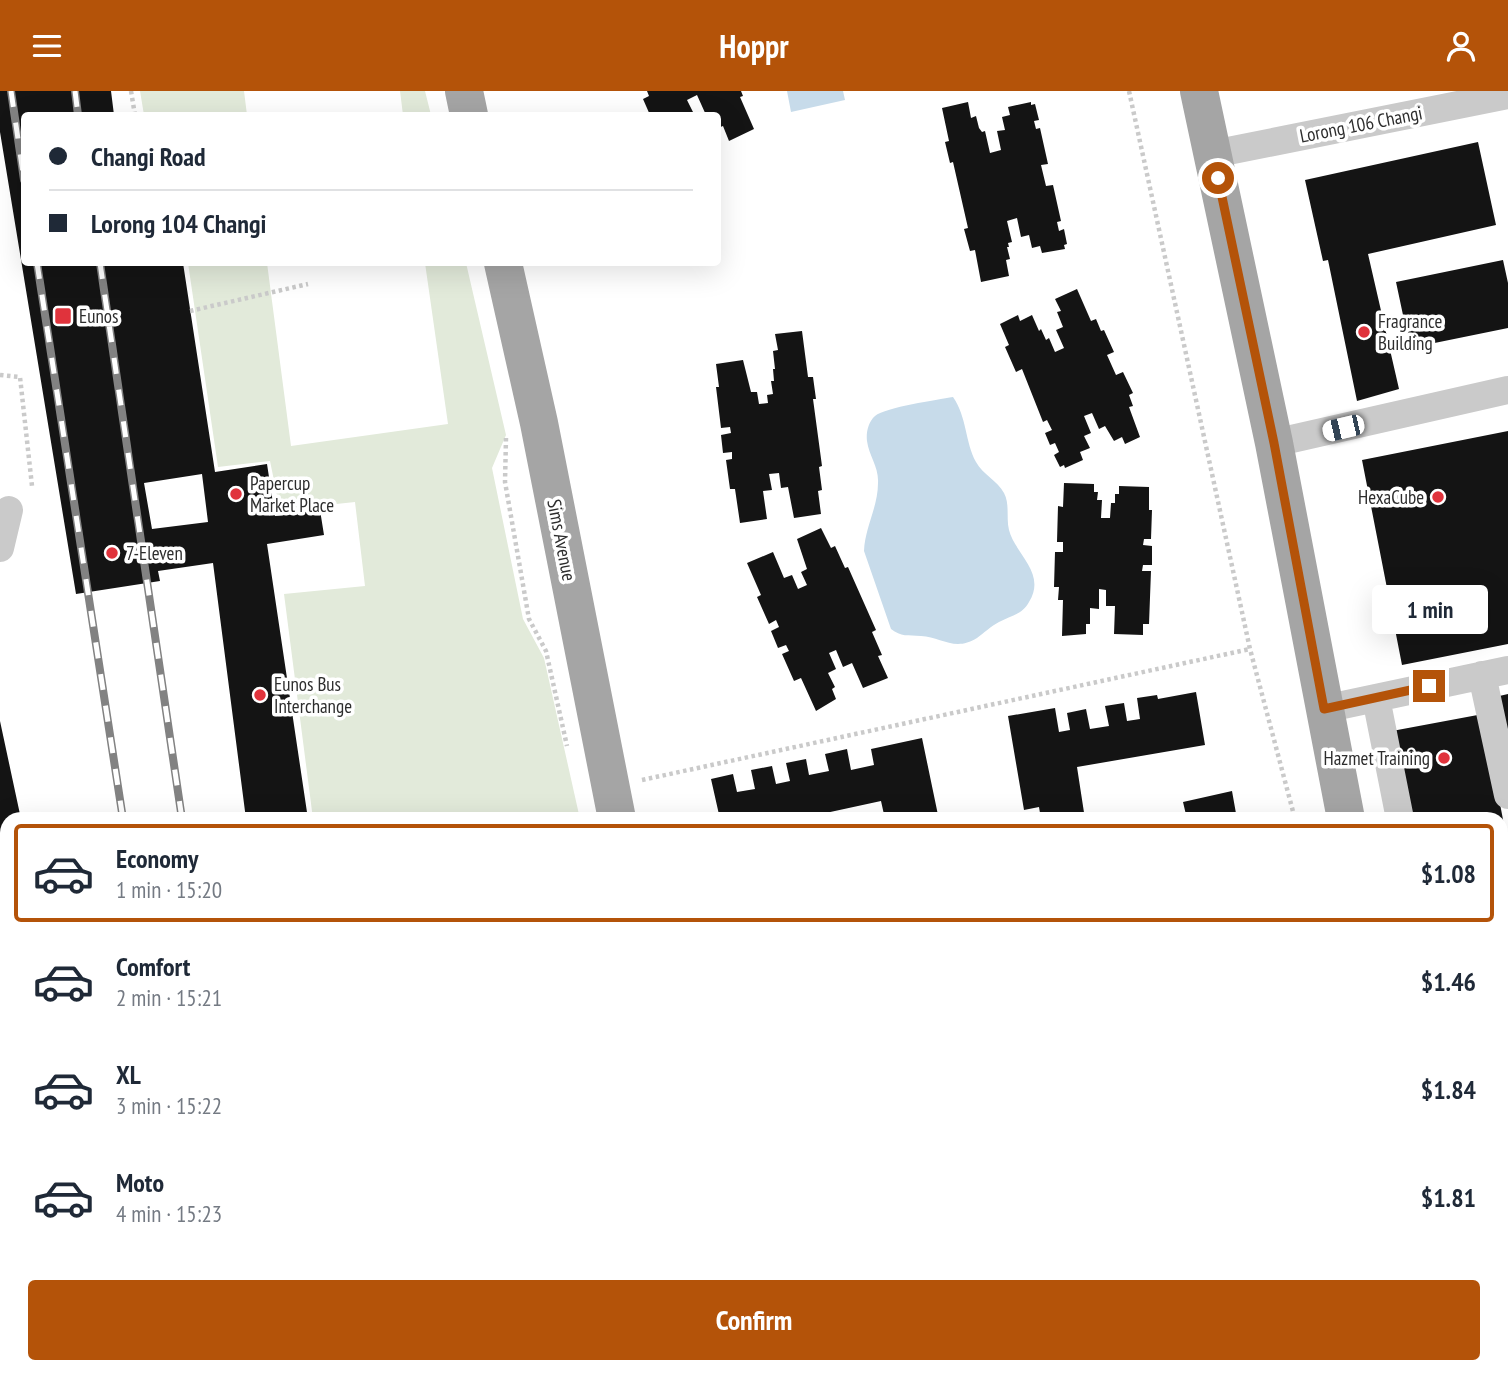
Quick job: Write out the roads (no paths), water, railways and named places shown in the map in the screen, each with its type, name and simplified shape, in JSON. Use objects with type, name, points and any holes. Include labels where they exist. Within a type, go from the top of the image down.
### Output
[{"type":"main road","points":[[464,91],[468,112]]},
{"type":"main road","points":[[1199,91],[1274,443],[1345,812]]},
{"type":"main road","name":"Sims Avenue","points":[[504,266],[539,423],[613,803]]},
{"type":"street","name":"Lorong 106 Changi","points":[[1213,154],[1508,95]]},
{"type":"street","points":[[1274,443],[1508,390]]},
{"type":"street","points":[[1,543],[9,510]]},
{"type":"street","points":[[1324,709],[1495,672],[1508,796]]},
{"type":"street","points":[[1376,698],[1400,812]]},
{"type":"water","points":[[787,91],[843,91],[845,100],[791,112]]},
{"type":"water","points":[[953,397],[961,413],[976,462],[1004,493],[1012,539],[1028,564],[1034,582],[1034,592],[1023,610],[962,644],[901,634],[891,629],[864,551],[878,483],[867,441],[871,421],[875,416],[890,410]]},
{"type":"railway","points":[[11,91],[21,159]]},
{"type":"railway","points":[[75,91],[78,112]]},
{"type":"railway","points":[[37,266],[122,812]]},
{"type":"railway","points":[[100,266],[181,812]]},
{"type":"place","name":"Eunos","points":[[63,316]]},
{"type":"place","name":"Fragrance Building","points":[[1364,332]]},
{"type":"place","name":"Papercup Market Place","points":[[236,494]]},
{"type":"place","name":"HexaCube","points":[[1438,497]]},
{"type":"place","name":"7-Eleven","points":[[112,553]]},
{"type":"place","name":"Eunos Bus Interchange","points":[[260,695]]},
{"type":"place","name":"Hazmet Training","points":[[1444,758]]}]
